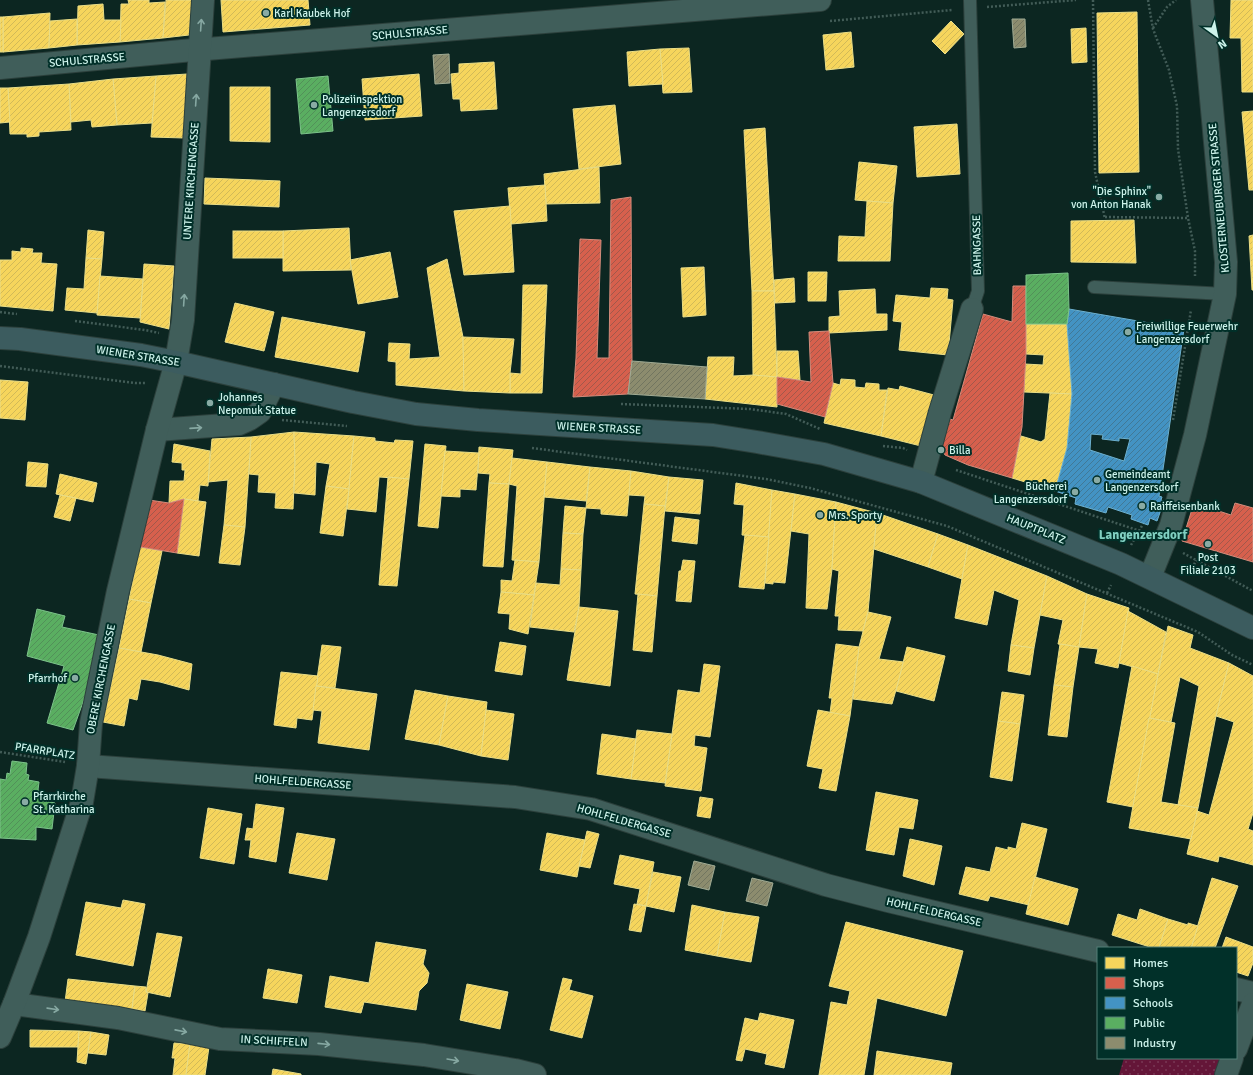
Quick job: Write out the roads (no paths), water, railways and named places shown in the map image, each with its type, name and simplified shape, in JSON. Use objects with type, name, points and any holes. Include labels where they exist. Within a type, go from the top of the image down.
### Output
[{"type":"main road","name":"WIENER STRASSE","points":[[0,338],[20,339],[135,354],[353,402],[416,414],[478,420],[713,435],[824,454],[921,482]]},
{"type":"main road","name":"HAUPTPLATZ","points":[[921,482],[1150,577],[1253,628]]},
{"type":"street","name":"UNTERE KIRCHENGASSE","points":[[176,362],[182,320],[203,0]]},
{"type":"street","name":"SCHULSTRASSE","points":[[0,68],[199,50],[820,0]]},
{"type":"street","name":"KLOSTERNEUBURGER STRASSE","points":[[1150,577],[1173,517],[1195,435],[1225,294],[1226,262],[1202,0]]},
{"type":"street","name":"BAHNGASSE","points":[[921,482],[940,412],[972,309]]},
{"type":"street","name":"OBERE KIRCHENGASSE","points":[[1,1030],[14,1004],[40,937],[82,802],[88,766],[91,723],[115,606],[157,430],[176,362]]},
{"type":"street","points":[[157,430],[239,424],[260,412],[274,384]]},
{"type":"street","name":"HOHLFELDERGASSE","points":[[88,766],[515,797],[591,810],[826,884],[888,901],[1097,951]]},
{"type":"street","points":[[1237,989],[1253,993]]},
{"type":"street","name":"IN SCHIFFELN","points":[[14,1004],[118,1018],[220,1038],[319,1044],[424,1055],[535,1075]]},
{"type":"street","points":[[1237,1046],[1253,1004]]},
{"type":"street","points":[[1226,1075],[1232,1059]]},
{"type":"lane","name":"BAHNGASSE","points":[[970,0],[978,291],[972,309]]},
{"type":"lane","points":[[1094,287],[1225,294]]},
{"type":"place","name":"Karl Kaubek Hof","points":[[266,13]]},
{"type":"place","name":"Polizeiinspektion Langenzersdorf","points":[[314,105]]},
{"type":"place","name":"\"Die Sphinx\" von Anton Hanak","points":[[1159,197]]},
{"type":"place","name":"Freiwillige Feuerwehr Langenzersdorf","points":[[1128,332]]},
{"type":"place","name":"Johannes Nepomuk Statue","points":[[210,403]]},
{"type":"place","name":"Billa","points":[[941,450]]},
{"type":"place","name":"Gemeindeamt Langenzersdorf","points":[[1097,480]]},
{"type":"place","name":"Bücherei Langenzersdorf","points":[[1075,492]]},
{"type":"place","name":"Raiffeisenbank","points":[[1142,506]]},
{"type":"place","name":"Mrs. Sporty","points":[[820,515]]},
{"type":"place","name":"Post Filiale 2103","points":[[1208,544]]},
{"type":"place","name":"Pfarrhof","points":[[75,678]]},
{"type":"place","name":"Pfarrkirche St. Katharina","points":[[25,802]]},
{"type":"district","name":"Langenzersdorf","points":[[1143,535]]}]
